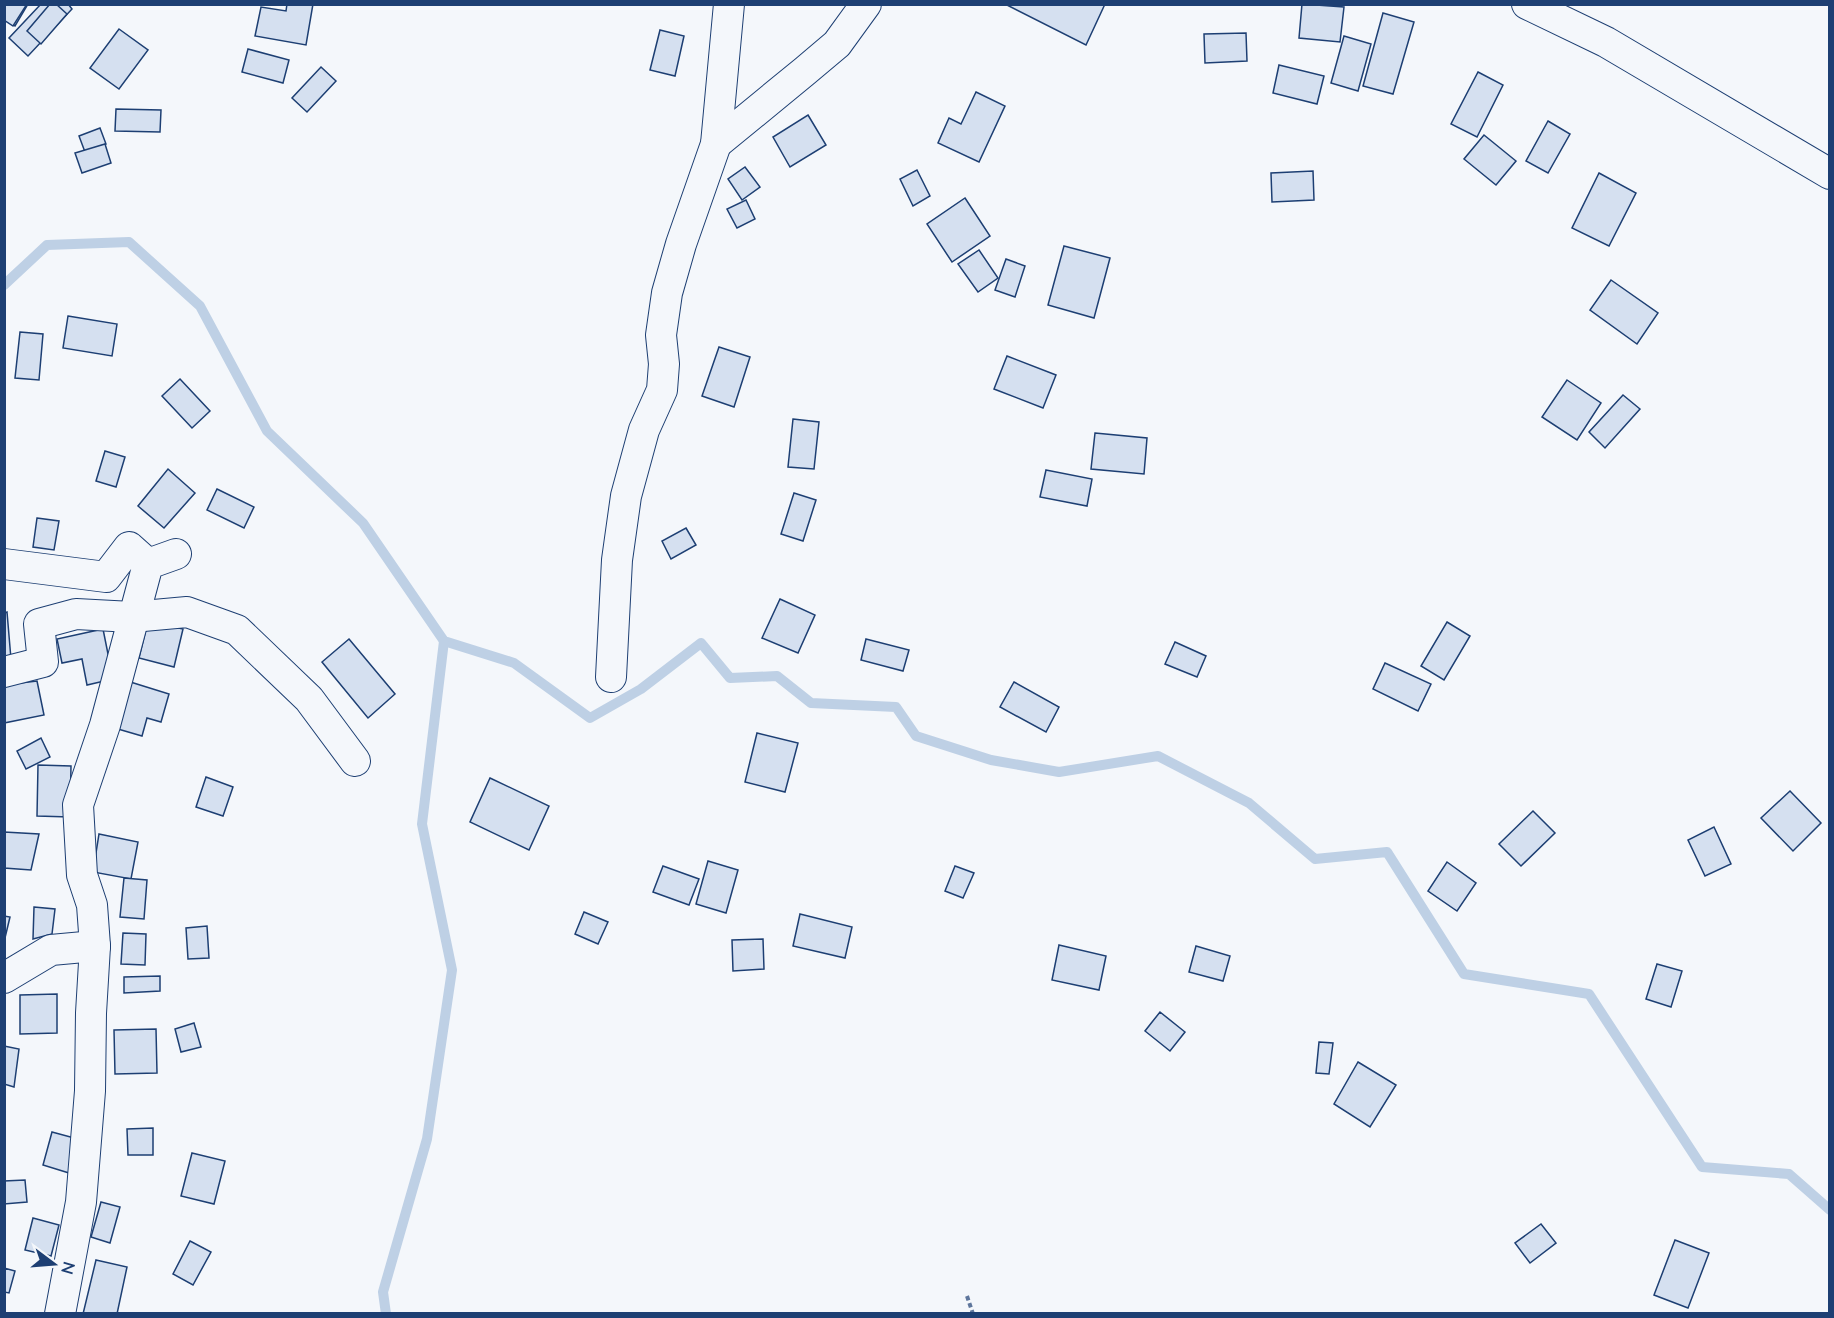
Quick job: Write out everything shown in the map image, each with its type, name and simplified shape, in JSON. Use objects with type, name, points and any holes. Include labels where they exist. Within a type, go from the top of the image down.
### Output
[{"type":"street","points":[[611,677],[617,560],[626,496],[644,430],[662,390],[664,364],[661,335],[667,293],[681,244],[716,144],[729,4]]},
{"type":"street","points":[[716,144],[837,44],[866,4]]},
{"type":"street","points":[[1527,4],[1606,42],[1830,174]]},
{"type":"street","points":[[4,564],[106,577],[129,547],[147,564]]},
{"type":"street","points":[[147,564],[176,554]]},
{"type":"street","points":[[60,1314],[81,1202],[90,1091],[95,946],[92,905],[82,875],[78,806],[105,724],[147,564]]},
{"type":"street","points":[[4,672],[43,662],[39,624],[76,614],[132,617],[188,612],[237,630],[309,699],[355,761]]},
{"type":"street","points":[[4,978],[51,950],[95,946]]},
{"type":"path","points":[[967,1296],[973,1314]]},
{"type":"building","points":[[4,4],[28,4],[15,26],[4,19]]},
{"type":"building","points":[[4,4],[27,4],[13,26],[4,20]]},
{"type":"building","points":[[41,4],[68,4],[72,9],[28,56],[9,38]]},
{"type":"building","points":[[50,4],[56,4],[67,14],[41,44],[27,31]]},
{"type":"building","points":[[287,4],[313,4],[306,45],[255,36],[261,7],[286,11]]},
{"type":"building","points":[[1005,4],[1105,4],[1086,45]]},
{"type":"building","points":[[1302,4],[1344,7],[1340,42],[1299,38]]},
{"type":"building","points":[[1383,13],[1414,22],[1393,94],[1363,86]]},
{"type":"building","points":[[119,29],[148,50],[119,89],[90,68]]},
{"type":"building","points":[[660,30],[684,36],[675,76],[650,70]]},
{"type":"building","points":[[1246,33],[1247,61],[1205,63],[1204,34]]},
{"type":"building","points":[[1344,36],[1371,44],[1358,91],[1331,83]]},
{"type":"building","points":[[248,49],[289,60],[283,83],[242,72]]},
{"type":"building","points":[[1279,65],[1324,76],[1317,104],[1273,93]]},
{"type":"building","points":[[321,67],[336,81],[307,112],[292,98]]},
{"type":"building","points":[[1478,72],[1503,85],[1477,137],[1451,124]]},
{"type":"building","points":[[976,92],[1005,106],[979,162],[938,143],[949,118],[961,124]]},
{"type":"building","points":[[116,109],[161,110],[160,132],[115,131]]},
{"type":"building","points":[[808,115],[826,145],[790,167],[773,137]]},
{"type":"building","points":[[1548,121],[1570,134],[1548,173],[1526,161]]},
{"type":"building","points":[[100,128],[106,144],[85,152],[79,136]]},
{"type":"building","points":[[1484,135],[1516,161],[1496,185],[1464,159]]},
{"type":"building","points":[[105,144],[111,163],[82,173],[75,153]]},
{"type":"building","points":[[745,167],[760,187],[742,200],[728,179]]},
{"type":"building","points":[[917,170],[930,196],[913,206],[900,179]]},
{"type":"building","points":[[1313,171],[1314,200],[1272,202],[1271,173]]},
{"type":"building","points":[[1599,173],[1636,193],[1609,246],[1572,228]]},
{"type":"building","points":[[965,198],[990,236],[952,262],[927,224]]},
{"type":"building","points":[[746,200],[755,219],[737,228],[727,209]]},
{"type":"building","points":[[1064,246],[1110,258],[1094,318],[1048,305]]},
{"type":"building","points":[[979,250],[998,278],[978,292],[958,264]]},
{"type":"building","points":[[1006,259],[1025,266],[1015,297],[995,290]]},
{"type":"building","points":[[1611,280],[1658,313],[1637,344],[1590,310]]},
{"type":"building","points":[[68,316],[117,324],[112,356],[63,348]]},
{"type":"building","points":[[20,332],[43,334],[39,380],[15,378]]},
{"type":"building","points":[[719,347],[750,357],[734,407],[702,396]]},
{"type":"building","points":[[1007,356],[1056,375],[1043,408],[994,389]]},
{"type":"building","points":[[180,379],[210,411],[192,428],[162,396]]},
{"type":"building","points":[[1567,380],[1601,403],[1577,440],[1542,417]]},
{"type":"building","points":[[1623,395],[1640,409],[1605,448],[1589,432]]},
{"type":"building","points":[[793,419],[819,422],[814,469],[788,467]]},
{"type":"building","points":[[1095,433],[1147,438],[1144,474],[1091,469]]},
{"type":"building","points":[[105,451],[125,457],[116,487],[96,481]]},
{"type":"building","points":[[168,469],[195,493],[164,528],[138,506]]},
{"type":"building","points":[[1046,470],[1092,479],[1087,506],[1040,497]]},
{"type":"building","points":[[217,489],[254,507],[244,528],[207,510]]},
{"type":"building","points":[[794,493],[816,500],[803,541],[781,534]]},
{"type":"building","points":[[37,518],[59,521],[54,550],[33,547]]},
{"type":"building","points":[[686,528],[696,545],[671,559],[662,541]]},
{"type":"building","points":[[780,599],[815,615],[798,653],[762,638]]},
{"type":"building","points":[[7,612],[11,659],[4,660],[4,613]]},
{"type":"building","points":[[148,621],[183,629],[174,667],[139,658]]},
{"type":"building","points":[[1447,622],[1470,636],[1444,680],[1421,666]]},
{"type":"building","points":[[103,629],[113,679],[87,685],[82,659],[62,663],[57,639]]},
{"type":"building","points":[[349,639],[395,694],[368,718],[322,662]]},
{"type":"building","points":[[866,639],[909,650],[903,671],[861,660]]},
{"type":"building","points":[[1175,642],[1206,656],[1197,677],[1165,664]]},
{"type":"building","points":[[1385,663],[1431,684],[1418,711],[1373,689]]},
{"type":"building","points":[[124,680],[169,694],[161,722],[147,718],[142,736],[111,727]]},
{"type":"building","points":[[37,681],[44,715],[4,723],[4,685]]},
{"type":"building","points":[[1014,682],[1059,707],[1046,732],[1000,707]]},
{"type":"building","points":[[757,733],[798,743],[785,792],[745,782]]},
{"type":"building","points":[[41,738],[50,757],[26,769],[17,751]]},
{"type":"building","points":[[38,765],[71,766],[70,817],[37,816]]},
{"type":"building","points":[[206,777],[233,787],[223,816],[196,807]]},
{"type":"building","points":[[490,778],[549,806],[529,850],[470,822]]},
{"type":"building","points":[[1790,791],[1821,823],[1793,851],[1761,818]]},
{"type":"building","points":[[1533,811],[1555,833],[1521,866],[1499,844]]},
{"type":"building","points":[[1714,827],[1731,864],[1705,876],[1688,840]]},
{"type":"building","points":[[4,832],[39,834],[31,870],[4,868]]},
{"type":"building","points":[[99,834],[138,842],[131,879],[93,872]]},
{"type":"building","points":[[708,861],[738,870],[726,913],[696,904]]},
{"type":"building","points":[[1447,862],[1476,883],[1457,911],[1428,891]]},
{"type":"building","points":[[663,866],[699,879],[689,905],[653,892]]},
{"type":"building","points":[[955,866],[974,873],[963,898],[945,891]]},
{"type":"building","points":[[124,878],[147,880],[144,919],[120,917]]},
{"type":"building","points":[[34,907],[55,909],[52,934],[33,939]]},
{"type":"building","points":[[584,912],[608,922],[598,944],[575,934]]},
{"type":"building","points":[[800,914],[852,927],[845,958],[793,946]]},
{"type":"building","points":[[4,916],[10,917],[4,942]]},
{"type":"building","points":[[207,926],[209,958],[188,959],[186,928]]},
{"type":"building","points":[[123,933],[146,934],[145,965],[121,964]]},
{"type":"building","points":[[763,939],[764,969],[733,971],[732,940]]},
{"type":"building","points":[[1059,945],[1106,956],[1099,990],[1052,980]]},
{"type":"building","points":[[1196,946],[1230,956],[1223,981],[1189,972]]},
{"type":"building","points":[[1657,964],[1682,971],[1671,1007],[1646,999]]},
{"type":"building","points":[[160,976],[160,991],[124,993],[124,977]]},
{"type":"building","points":[[57,994],[57,1033],[20,1034],[20,995]]},
{"type":"building","points":[[1160,1012],[1185,1032],[1170,1051],[1145,1031]]},
{"type":"building","points":[[194,1023],[201,1047],[181,1052],[175,1029]]},
{"type":"building","points":[[156,1029],[157,1073],[115,1074],[114,1030]]},
{"type":"building","points":[[1319,1042],[1333,1043],[1329,1074],[1316,1073]]},
{"type":"building","points":[[4,1046],[19,1049],[14,1087],[4,1084]]},
{"type":"building","points":[[1358,1062],[1396,1085],[1370,1127],[1334,1104]]},
{"type":"building","points":[[153,1128],[153,1155],[128,1155],[127,1129]]},
{"type":"building","points":[[52,1132],[78,1139],[69,1173],[43,1165]]},
{"type":"building","points":[[192,1153],[225,1161],[214,1204],[181,1196]]},
{"type":"building","points":[[25,1180],[27,1202],[4,1204],[4,1181]]},
{"type":"building","points":[[101,1202],[120,1207],[110,1243],[91,1237]]},
{"type":"building","points":[[33,1218],[59,1225],[51,1256],[25,1250]]},
{"type":"building","points":[[1541,1224],[1556,1243],[1530,1263],[1515,1243]]},
{"type":"building","points":[[1675,1240],[1709,1253],[1688,1308],[1654,1295]]},
{"type":"building","points":[[190,1241],[211,1252],[193,1285],[173,1274]]},
{"type":"building","points":[[96,1260],[127,1267],[117,1314],[83,1314]]},
{"type":"building","points":[[4,1268],[15,1271],[9,1293],[4,1292]]},
{"type":"waterway","points":[[4,285],[47,245],[129,242],[200,306],[267,431],[363,523],[444,641],[514,663],[590,718],[641,689],[701,643],[730,678],[777,676],[811,703],[896,707],[916,736],[991,760],[1059,772],[1158,756],[1249,803],[1315,859],[1387,852],[1464,974],[1589,994],[1702,1167],[1789,1174],[1830,1210]]},
{"type":"waterway","points":[[386,1314],[383,1292],[427,1139],[452,970],[422,824],[444,641]]}]
